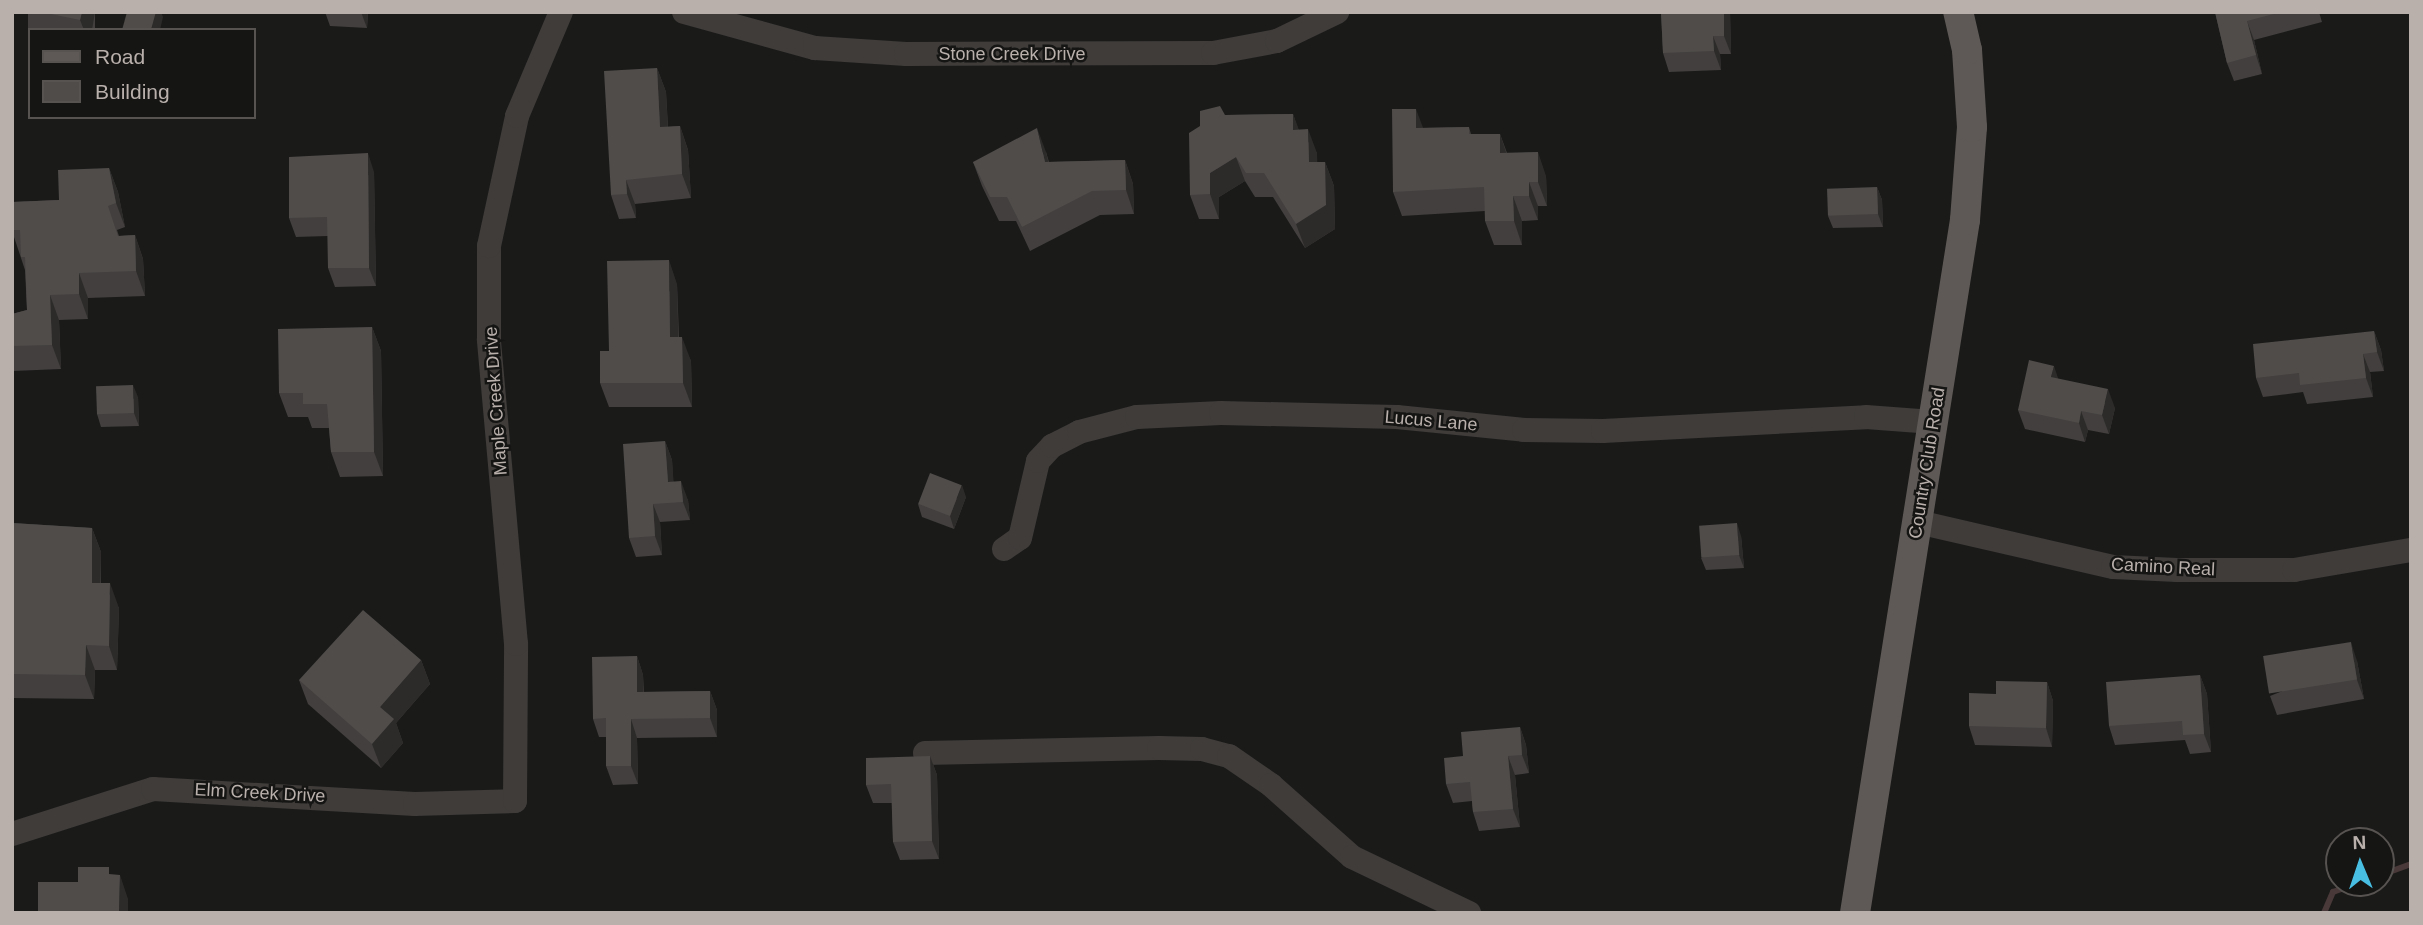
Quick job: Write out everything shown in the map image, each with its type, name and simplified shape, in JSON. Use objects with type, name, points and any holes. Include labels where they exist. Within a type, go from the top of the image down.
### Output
[{"type":"main road","name":"Country Club Road","points":[[1855,913],[1969,182],[1968,63],[1958,12]]},
{"type":"street","name":"Maple Creek Drive","points":[[515,801],[516,644],[489,339],[489,246],[517,116],[561,12]]},
{"type":"street","name":"Stone Creek Drive","points":[[684,12],[815,48],[906,54],[1213,54],[1277,41],[1337,12]]},
{"type":"street","name":"Lucus Lane","points":[[1004,549],[1020,538],[1038,461],[1052,446],[1079,432],[1137,417],[1221,413],[1397,417],[1524,430],[1590,431],[1866,417],[1933,422]]},
{"type":"street","name":"Camino Real","points":[[1918,522],[2113,566],[2177,570],[2294,570],[2411,550]]},
{"type":"street","points":[[925,753],[1159,748],[1202,749],[1229,756],[1271,785],[1352,857],[1469,913]]},
{"type":"street","name":"Elm Creek Drive","points":[[12,834],[153,789],[415,804],[515,801]]},
{"type":"building","points":[[41,12],[82,12],[80,20]]},
{"type":"building","points":[[127,12],[156,12],[152,28],[123,28]]},
{"type":"building","points":[[1661,12],[1724,12],[1724,36],[1713,36],[1714,51],[1663,53]]},
{"type":"building","points":[[2215,12],[2281,12],[2247,21],[2256,55],[2227,63]]},
{"type":"building","points":[[657,68],[660,127],[680,126],[682,174],[626,180],[627,194],[611,195],[604,71]]},
{"type":"building","points":[[1220,106],[1225,115],[1293,114],[1293,130],[1308,129],[1309,162],[1325,162],[1326,205],[1296,224],[1264,173],[1246,173],[1236,157],[1210,173],[1210,194],[1190,195],[1189,133],[1200,126],[1200,111]]},
{"type":"building","points":[[1392,109],[1416,109],[1416,128],[1469,127],[1469,134],[1500,134],[1500,153],[1538,152],[1538,182],[1529,182],[1529,196],[1513,196],[1514,221],[1485,221],[1484,187],[1393,192]]},
{"type":"building","points":[[1037,128],[1045,162],[1125,160],[1126,190],[1092,191],[1022,227],[1007,197],[990,197],[973,162]]},
{"type":"building","points":[[368,153],[369,268],[328,268],[327,217],[289,218],[289,157]]},
{"type":"building","points":[[109,168],[116,203],[108,206],[118,236],[135,235],[136,271],[79,273],[79,294],[50,295],[52,345],[12,346],[12,314],[27,310],[25,257],[21,257],[20,230],[12,230],[12,202],[59,200],[58,170]]},
{"type":"building","points":[[1877,187],[1878,214],[1828,216],[1827,189]]},
{"type":"building","points":[[669,260],[670,337],[682,337],[683,383],[600,383],[600,351],[609,351],[607,261]]},
{"type":"building","points":[[372,327],[374,452],[331,452],[327,404],[303,404],[303,393],[279,393],[278,329]]},
{"type":"building","points":[[2374,331],[2377,352],[2363,354],[2366,378],[2300,385],[2299,373],[2256,378],[2253,344]]},
{"type":"building","points":[[2029,360],[2054,366],[2051,377],[2108,389],[2102,415],[2081,411],[2079,423],[2018,410]]},
{"type":"building","points":[[133,385],[134,413],[97,414],[96,386]]},
{"type":"building","points":[[665,441],[668,482],[681,481],[683,502],[653,504],[655,536],[629,538],[623,444]]},
{"type":"building","points":[[930,473],[962,485],[950,516],[918,504]]},
{"type":"building","points":[[12,523],[92,528],[92,583],[110,583],[109,646],[86,645],[85,675],[12,674]]},
{"type":"building","points":[[1737,523],[1739,555],[1701,558],[1699,526]]},
{"type":"building","points":[[363,610],[421,660],[380,707],[394,719],[372,744],[299,680]]},
{"type":"building","points":[[2351,642],[2357,680],[2269,693],[2263,656]]},
{"type":"building","points":[[637,656],[637,692],[710,691],[710,718],[631,719],[631,766],[606,766],[606,718],[593,719],[592,657]]},
{"type":"building","points":[[2200,675],[2204,734],[2183,735],[2182,721],[2109,726],[2106,682]]},
{"type":"building","points":[[1996,681],[2047,682],[2046,728],[1969,726],[1969,693],[1996,694]]},
{"type":"building","points":[[1520,727],[1522,755],[1508,756],[1513,809],[1473,812],[1470,782],[1446,784],[1444,758],[1463,756],[1461,732]]},
{"type":"building","points":[[930,756],[932,841],[893,842],[891,784],[866,785],[866,758]]},
{"type":"building","points":[[78,867],[109,867],[109,874],[120,875],[119,913],[38,913],[38,882],[78,882]]},
{"type":"waterway","points":[[2395,870],[2411,864]]},
{"type":"waterway","points":[[2324,913],[2331,897]]}]
